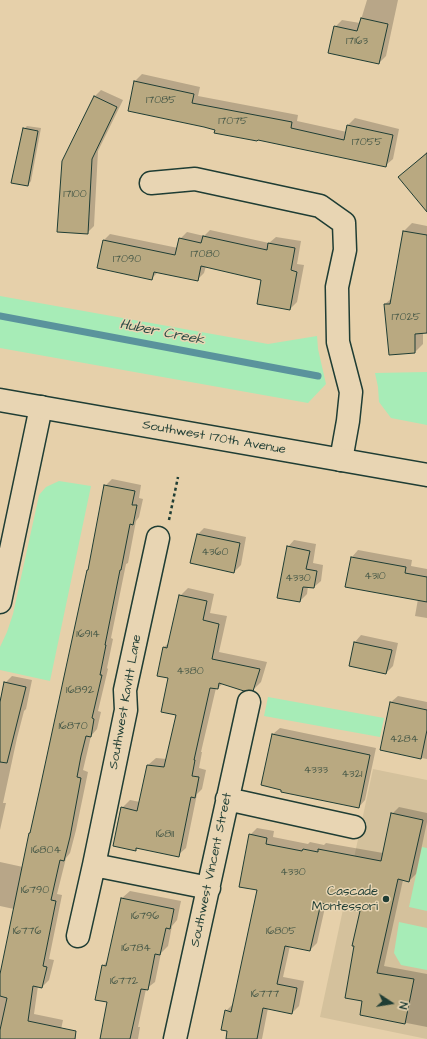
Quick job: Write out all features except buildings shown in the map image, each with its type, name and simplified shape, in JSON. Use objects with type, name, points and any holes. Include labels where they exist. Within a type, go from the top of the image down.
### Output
[{"type":"street","points":[[151,184],[195,179],[320,206],[344,223],[345,250],[337,287],[338,342],[350,392],[348,421],[341,460]]},
{"type":"street","name":"Southwest 170th Avenue","points":[[0,400],[427,476]]},
{"type":"street","points":[[0,602],[42,407]]},
{"type":"street","name":"Southwest Kavitt Lane","points":[[78,936],[126,710],[125,690],[158,538]]},
{"type":"street","name":"Southwest Vincent Street","points":[[175,1039],[249,702]]},
{"type":"street","points":[[227,798],[354,827]]},
{"type":"street","points":[[94,865],[209,888]]},
{"type":"path","points":[[158,538],[167,529],[178,477]]},
{"type":"shaded area","name":"Cascade Montessori","points":[[373,769],[427,780],[427,1039],[320,1017]]},
{"type":"green space","points":[[0,296],[268,344],[317,336],[318,349],[326,384],[308,403],[0,348]]},
{"type":"green space","points":[[427,372],[427,425],[391,418],[379,402],[375,373]]},
{"type":"green space","points":[[59,481],[91,486],[50,681],[0,670],[0,647],[13,614],[39,495],[46,487]]},
{"type":"green space","points":[[268,697],[384,718],[380,737],[264,716]]},
{"type":"green space","points":[[422,847],[427,848],[427,911],[409,907]]},
{"type":"green space","points":[[399,922],[427,928],[427,970],[401,965],[394,953]]},
{"type":"waterway","name":"Huber Creek","points":[[0,316],[318,376]]},
{"type":"place","name":"Cascade Montessori","points":[[386,899]]}]
